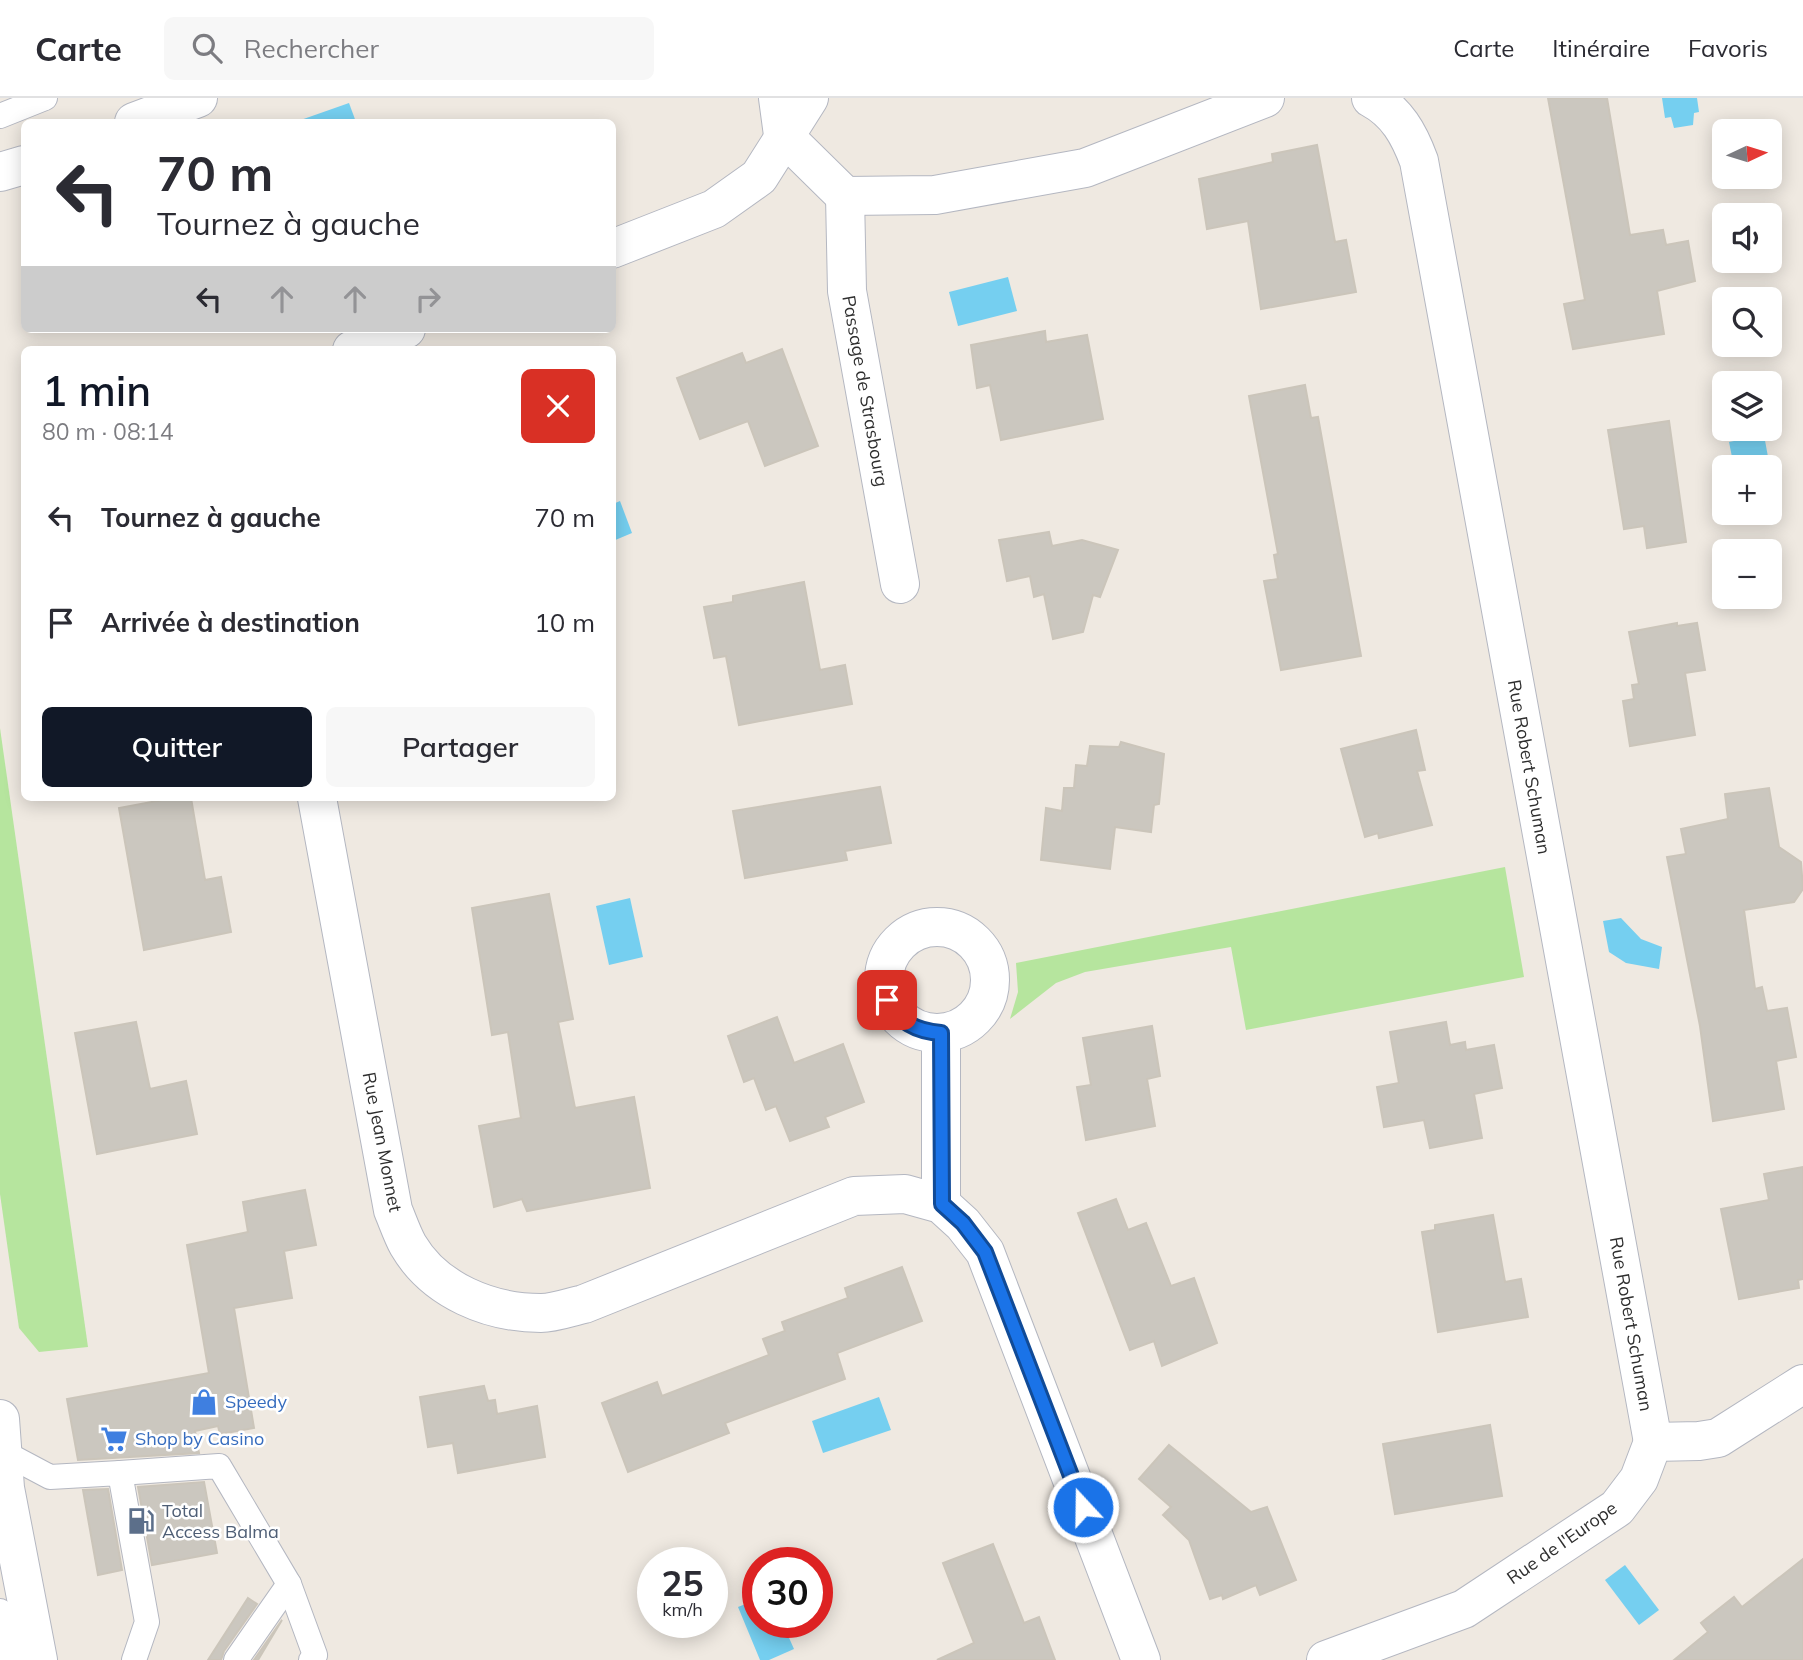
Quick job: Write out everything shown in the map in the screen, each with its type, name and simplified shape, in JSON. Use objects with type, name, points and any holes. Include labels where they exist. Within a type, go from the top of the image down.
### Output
[{"type":"street","points":[[142,119],[198,98]]},
{"type":"street","points":[[778,98],[783,135],[845,196],[935,195],[1085,169],[1265,98]]},
{"type":"street","points":[[616,247],[715,209],[759,177],[783,135],[809,98]]},
{"type":"street","name":"Rue Robert Schuman","points":[[1378,100],[1408,131],[1419,161],[1653,1441]]},
{"type":"street","points":[[0,172],[21,165]]},
{"type":"street","name":"Passage de Strasbourg","points":[[845,196],[847,291],[900,584]]},
{"type":"street","points":[[362,346],[396,333]]},
{"type":"street","name":"Rue Jean Monnet","points":[[318,801],[393,1210],[409,1246],[437,1279],[470,1300],[501,1310],[544,1313],[584,1304],[854,1196],[905,1194],[942,1204],[963,1223],[985,1252],[1141,1660]]},
{"type":"street","points":[[941,1033],[942,1204]]},
{"type":"street","points":[[1653,1441],[1699,1441],[1718,1438],[1803,1384]]},
{"type":"street","points":[[1,1436],[5,1488],[38,1660]]},
{"type":"street","name":"Rue de l'Europe","points":[[1326,1660],[1464,1609],[1617,1508],[1639,1479],[1653,1441]]},
{"type":"lane","points":[[0,116],[45,98]]},
{"type":"lane","points":[[1,1436],[50,1477],[219,1466],[289,1584],[315,1655],[311,1660]]},
{"type":"lane","points":[[120,1473],[147,1622],[134,1660]]},
{"type":"lane","points":[[236,1660],[289,1584]]},
{"type":"lane","points":[[0,1611],[9,1660]]},
{"type":"green space","points":[[0,728],[88,1347],[39,1352],[19,1328],[0,1194]]},
{"type":"green space","points":[[1505,867],[1524,977],[1246,1030],[1231,947],[1085,972],[1056,983],[1010,1019],[1018,992],[1016,963]]},
{"type":"water","points":[[1662,98],[1697,98],[1699,112],[1694,113],[1693,125],[1674,128],[1671,117],[1665,118]]},
{"type":"water","points":[[349,103],[355,119],[304,119]]},
{"type":"water","points":[[1008,277],[1017,311],[958,326],[949,292]]},
{"type":"water","points":[[1765,441],[1768,455],[1732,455],[1729,442]]},
{"type":"water","points":[[620,501],[632,533],[616,540],[616,503]]},
{"type":"water","points":[[630,898],[643,957],[609,965],[596,906]]},
{"type":"water","points":[[1621,918],[1641,939],[1662,947],[1659,969],[1626,963],[1609,952],[1603,921]]},
{"type":"water","points":[[879,1397],[891,1430],[823,1453],[812,1421]]},
{"type":"water","points":[[1625,1565],[1659,1610],[1639,1625],[1605,1580]]},
{"type":"water","points":[[751,1638],[789,1638],[794,1649],[769,1660],[760,1660]]},
{"type":"building","points":[[1548,98],[1607,98],[1630,235],[1663,230],[1666,245],[1688,241],[1695,281],[1657,291],[1664,334],[1573,349],[1564,304],[1585,300]]},
{"type":"building","points":[[1317,145],[1335,242],[1346,240],[1356,292],[1261,309],[1248,221],[1207,229],[1199,179],[1273,162],[1272,154]]},
{"type":"building","points":[[1045,331],[1046,342],[1087,335],[1103,419],[1001,440],[990,385],[977,388],[971,345]]},
{"type":"building","points":[[782,349],[818,446],[765,466],[748,421],[700,439],[677,378],[742,353],[746,363]]},
{"type":"building","points":[[1305,385],[1311,418],[1318,417],[1361,656],[1281,670],[1264,581],[1278,579],[1274,555],[1278,554],[1249,396]]},
{"type":"building","points":[[1669,421],[1686,542],[1647,548],[1644,526],[1624,529],[1608,430]]},
{"type":"building","points":[[1049,532],[1052,546],[1082,540],[1118,550],[1100,597],[1093,595],[1083,632],[1053,639],[1044,594],[1034,597],[1030,576],[1007,581],[999,540]]},
{"type":"building","points":[[804,582],[820,670],[845,665],[852,704],[739,725],[726,656],[714,658],[704,607],[733,602],[733,596]]},
{"type":"building","points":[[1677,623],[1677,626],[1697,623],[1705,670],[1685,673],[1695,735],[1630,746],[1623,701],[1634,699],[1632,685],[1639,684],[1629,632]]},
{"type":"building","points":[[1416,730],[1425,770],[1417,771],[1432,825],[1379,838],[1378,833],[1365,837],[1341,749]]},
{"type":"building","points":[[1121,742],[1164,754],[1159,804],[1154,805],[1151,832],[1115,827],[1110,869],[1041,860],[1046,808],[1062,811],[1064,788],[1074,788],[1076,765],[1087,766],[1090,746],[1119,747]]},
{"type":"building","points":[[880,787],[891,843],[845,851],[847,860],[745,878],[733,811]]},
{"type":"building","points":[[1769,788],[1779,847],[1801,862],[1803,889],[1794,902],[1744,910],[1755,989],[1762,987],[1767,1011],[1787,1008],[1796,1057],[1776,1061],[1784,1109],[1713,1121],[1700,1026],[1667,857],[1686,854],[1681,829],[1728,819],[1725,794]]},
{"type":"building","points":[[157,801],[192,801],[205,880],[221,877],[231,932],[144,950],[119,808]]},
{"type":"building","points":[[549,894],[573,1019],[558,1022],[575,1108],[634,1097],[650,1188],[527,1211],[522,1199],[494,1207],[479,1126],[521,1118],[508,1032],[492,1035],[472,908]]},
{"type":"building","points":[[777,1017],[794,1063],[843,1044],[864,1102],[825,1117],[829,1127],[790,1141],[776,1106],[766,1110],[754,1078],[744,1082],[728,1036]]},
{"type":"building","points":[[136,1022],[150,1089],[186,1081],[197,1134],[97,1154],[75,1033]]},
{"type":"building","points":[[1446,1022],[1450,1045],[1465,1042],[1466,1050],[1494,1045],[1502,1088],[1474,1094],[1482,1138],[1430,1148],[1424,1120],[1384,1127],[1377,1087],[1399,1083],[1390,1032]]},
{"type":"building","points":[[1152,1026],[1160,1076],[1147,1079],[1155,1126],[1086,1140],[1077,1087],[1091,1085],[1083,1038]]},
{"type":"building","points":[[1803,1167],[1803,1279],[1798,1280],[1799,1288],[1739,1299],[1721,1209],[1769,1200],[1764,1174]]},
{"type":"building","points":[[305,1190],[316,1245],[284,1251],[292,1298],[234,1308],[254,1428],[220,1434],[218,1426],[195,1431],[199,1453],[78,1460],[67,1399],[209,1373],[187,1245],[248,1232],[243,1202]]},
{"type":"building","points":[[1116,1199],[1128,1230],[1146,1223],[1171,1286],[1194,1278],[1217,1343],[1162,1366],[1154,1341],[1130,1350],[1078,1213]]},
{"type":"building","points":[[1493,1215],[1505,1282],[1521,1279],[1528,1317],[1438,1332],[1422,1232],[1435,1230],[1435,1225]]},
{"type":"building","points":[[902,1267],[922,1321],[837,1353],[845,1379],[725,1423],[729,1433],[628,1472],[602,1403],[657,1382],[662,1396],[769,1355],[763,1339],[785,1331],[782,1322],[848,1298],[845,1288]]},
{"type":"building","points":[[484,1386],[488,1401],[495,1400],[497,1414],[537,1406],[545,1457],[458,1473],[453,1443],[428,1447],[420,1397]]},
{"type":"building","points":[[1490,1425],[1502,1496],[1395,1514],[1383,1444]]},
{"type":"building","points":[[1169,1445],[1251,1512],[1267,1507],[1296,1580],[1260,1595],[1256,1585],[1223,1599],[1222,1595],[1210,1599],[1189,1540],[1163,1515],[1171,1507],[1139,1479]]},
{"type":"building","points":[[204,1482],[217,1553],[152,1565],[138,1487]]},
{"type":"building","points":[[108,1489],[122,1570],[98,1575],[83,1490]]},
{"type":"building","points":[[993,1544],[1024,1623],[1039,1617],[1055,1660],[937,1660],[974,1643],[943,1563]]},
{"type":"building","points":[[1803,1559],[1803,1660],[1674,1660],[1708,1632],[1701,1623],[1734,1597],[1742,1607]]},
{"type":"building","points":[[248,1598],[257,1604],[224,1651],[221,1660],[208,1660]]},
{"type":"building","points":[[282,1620],[258,1660],[254,1660]]},
{"type":"place","name":"Speedy","points":[[204,1402]]},
{"type":"place","name":"Shop by Casino","points":[[114,1439]]},
{"type":"place","name":"Total Access Balma","points":[[141,1521]]},
{"type":"route","points":[[887,1000],[896,1014],[909,1026],[925,1032],[941,1033],[942,1204],[963,1223],[985,1252],[1083,1507]]}]
